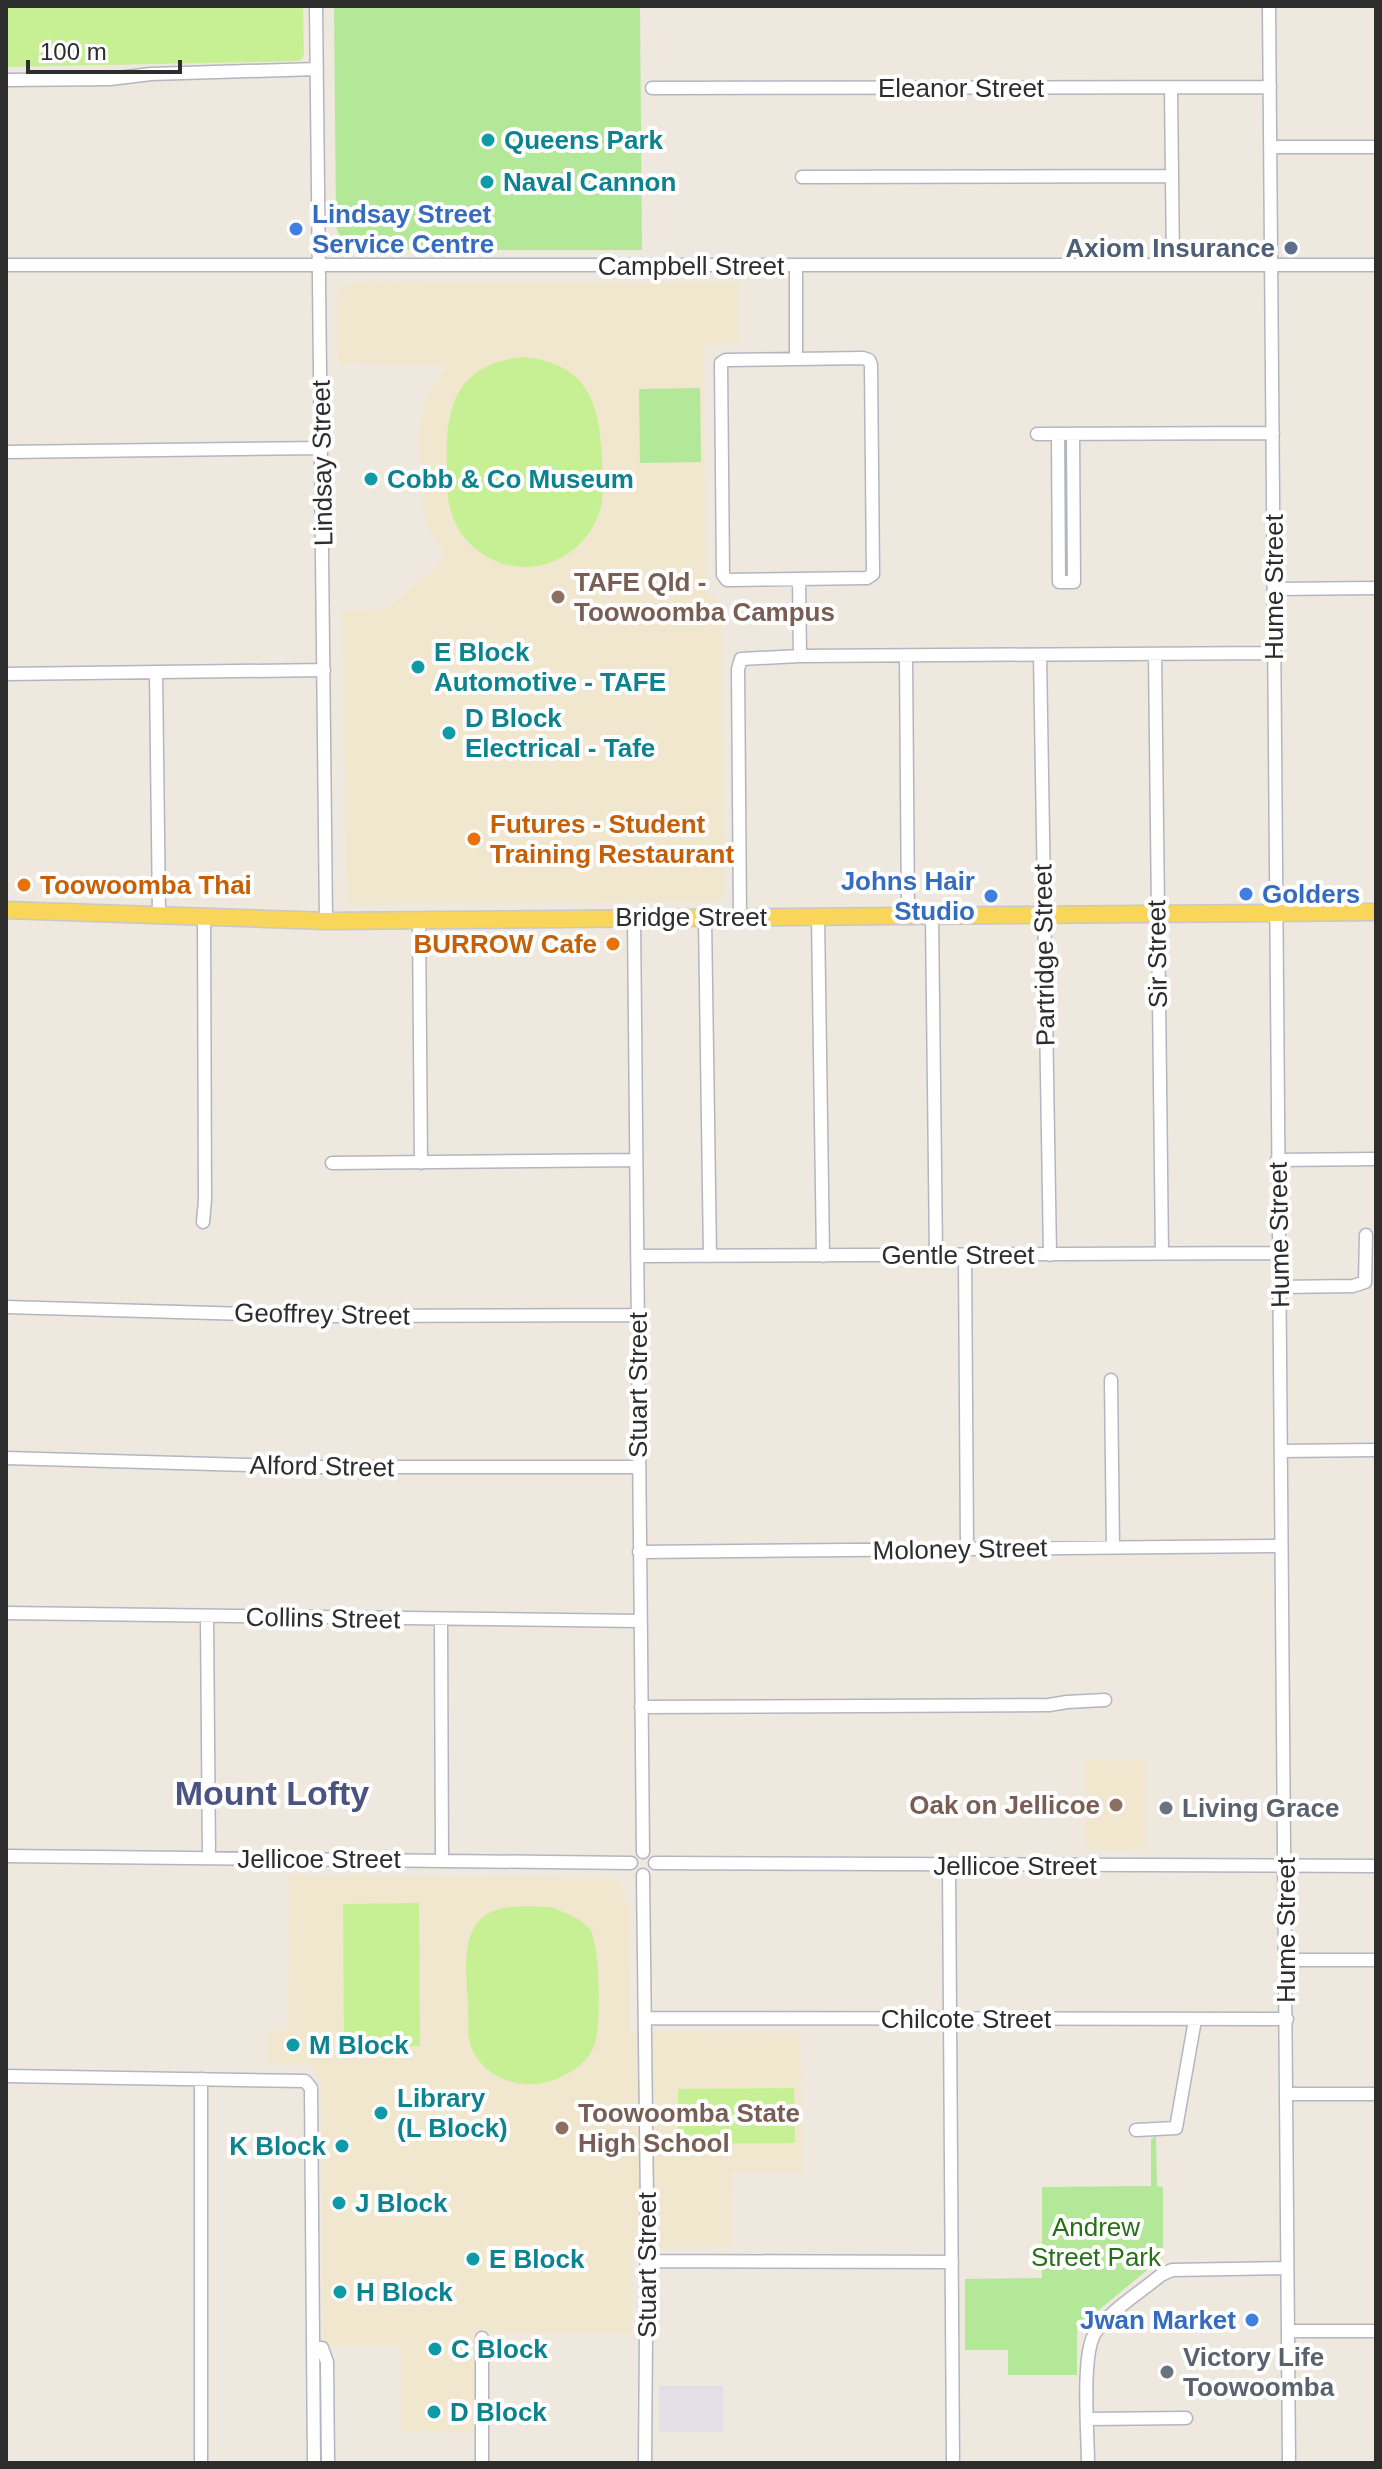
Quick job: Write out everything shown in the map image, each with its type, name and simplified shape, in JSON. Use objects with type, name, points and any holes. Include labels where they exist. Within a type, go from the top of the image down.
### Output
[{"type":"main road","name":"Bridge Street","points":[[6,910],[326,921],[1376,912]]},
{"type":"street","name":"Lindsay Street","points":[[316,6],[326,921]]},
{"type":"street","name":"Hume Street","points":[[1269,6],[1289,2463]]},
{"type":"street","points":[[6,80],[110,79],[151,74],[317,69]]},
{"type":"street","name":"Eleanor Street","points":[[652,88],[1270,87]]},
{"type":"street","points":[[1171,88],[1173,265]]},
{"type":"street","points":[[1271,147],[1376,147]]},
{"type":"street","points":[[802,177],[1171,176]]},
{"type":"street","name":"Campbell Street","points":[[6,265],[1376,265]]},
{"type":"street","points":[[796,265],[796,359]]},
{"type":"street","points":[[863,358],[870,361],[874,570],[868,578],[799,579],[729,580],[723,575],[720,365],[726,360],[863,358]]},
{"type":"street","points":[[1037,434],[1273,433]]},
{"type":"street","points":[[1058,434],[1059,582],[1074,582],[1073,434]]},
{"type":"street","points":[[6,452],[321,448]]},
{"type":"street","points":[[799,579],[800,656]]},
{"type":"street","points":[[1274,589],[1376,588]]},
{"type":"street","points":[[740,917],[738,669],[741,659],[1274,653]]},
{"type":"street","name":"Sir Street","points":[[1155,654],[1162,1254]]},
{"type":"street","name":"Partridge Street","points":[[1040,655],[1050,1255]]},
{"type":"street","points":[[906,656],[908,916]]},
{"type":"street","points":[[6,674],[324,670]]},
{"type":"street","points":[[156,672],[159,916]]},
{"type":"street","points":[[932,916],[936,1255]]},
{"type":"street","points":[[203,1222],[204,917]]},
{"type":"street","points":[[818,917],[823,1256]]},
{"type":"street","name":"Stuart Street","points":[[634,918],[643,1852]]},
{"type":"street","points":[[705,918],[710,1256]]},
{"type":"street","points":[[419,920],[421,1163]]},
{"type":"street","points":[[1277,1160],[1376,1159]]},
{"type":"street","points":[[332,1163],[636,1160]]},
{"type":"street","points":[[1280,1287],[1353,1286],[1365,1282],[1366,1235]]},
{"type":"street","name":"Gentle Street","points":[[637,1256],[1279,1253]]},
{"type":"street","points":[[965,1255],[967,1549]]},
{"type":"street","name":"Geoffrey Street","points":[[6,1307],[318,1316],[638,1315]]},
{"type":"street","points":[[1111,1380],[1113,1547]]},
{"type":"street","points":[[1281,1451],[1376,1450]]},
{"type":"street","name":"Alford Street","points":[[6,1458],[315,1467],[639,1467]]},
{"type":"street","name":"Moloney Street","points":[[639,1552],[1281,1546]]},
{"type":"street","name":"Collins Street","points":[[6,1613],[640,1621]]},
{"type":"street","points":[[207,1617],[209,1858]]},
{"type":"street","points":[[441,1620],[442,1860]]},
{"type":"street","points":[[641,1707],[1049,1705],[1105,1700]]},
{"type":"street","points":[[1090,1701],[1090,1717]]},
{"type":"street","points":[[643,1852],[652,1856],[655,1863],[650,1873],[643,1875],[636,1873],[631,1863],[633,1856],[643,1852]]},
{"type":"street","name":"Jellicoe Street","points":[[6,1856],[631,1863]]},
{"type":"street","name":"Jellicoe Street","points":[[655,1863],[1376,1866]]},
{"type":"street","points":[[949,1866],[953,2463]]},
{"type":"street","name":"Stuart Street","points":[[643,1875],[648,2261],[645,2463]]},
{"type":"street","points":[[1287,1960],[1376,1960]]},
{"type":"street","name":"Chilcote Street","points":[[645,2018],[1287,2019]]},
{"type":"street","points":[[1136,2130],[1176,2128],[1195,2020]]},
{"type":"street","points":[[6,2076],[305,2081],[311,2088],[314,2463]]},
{"type":"street","points":[[201,2079],[201,2463]]},
{"type":"street","points":[[1287,2094],[1376,2094]]},
{"type":"street","points":[[648,2261],[952,2262]]},
{"type":"street","points":[[1088,2463],[1087,2354],[1094,2335],[1103,2324],[1161,2275],[1181,2268],[1287,2268]]},
{"type":"street","points":[[1288,2331],[1376,2331]]},
{"type":"street","points":[[482,2338],[482,2463]]},
{"type":"street","points":[[314,2347],[322,2348],[327,2362],[328,2463]]},
{"type":"street","points":[[1088,2419],[1186,2418]]},
{"type":"shaded area","name":"TAFE Qld - Toowoomba Campus","points":[[369,282],[739,283],[739,344],[703,345],[707,593],[722,600],[724,894],[719,901],[350,905],[347,902],[342,611],[377,610],[390,606],[446,557],[429,530],[423,511],[419,434],[427,395],[446,366],[338,363],[337,297],[345,285]]},
{"type":"shaded area","name":"Oak on Jellicoe","points":[[1085,1760],[1146,1761],[1146,1850],[1086,1849]]},
{"type":"shaded area","name":"Toowoomba State High School","points":[[289,1875],[616,1878],[629,1905],[630,2032],[800,2033],[803,2172],[732,2172],[731,2247],[632,2248],[631,2333],[475,2333],[474,2433],[401,2432],[401,2346],[323,2346],[321,2085],[311,2065],[267,2065],[267,2030],[288,2030]]},
{"type":"shaded area","points":[[659,2386],[723,2386],[723,2432],[659,2432]]},
{"type":"green space","points":[[6,6],[303,6],[304,56],[299,61],[6,67]]},
{"type":"green space","name":"Queens Park","points":[[334,6],[640,6],[642,250],[363,250],[345,243],[336,225]]},
{"type":"green space","points":[[523,357],[562,367],[586,389],[598,420],[603,485],[599,514],[576,548],[552,562],[525,567],[500,563],[468,542],[454,520],[447,482],[449,425],[459,392],[469,379],[483,369],[500,361]]},
{"type":"green space","points":[[700,388],[701,462],[640,463],[639,389]]},
{"type":"green space","points":[[419,1903],[420,2046],[344,2047],[343,1904]]},
{"type":"green space","points":[[552,1907],[581,1921],[593,1936],[599,1984],[597,2033],[589,2055],[574,2069],[544,2083],[518,2083],[494,2074],[484,2066],[470,2044],[466,1969],[469,1941],[480,1919],[498,1909]]},
{"type":"green space","points":[[794,2088],[795,2143],[678,2144],[678,2089]]},
{"type":"green space","name":"Andrew Street Park","points":[[1156,2136],[1157,2186],[1163,2187],[1163,2257],[1077,2328],[1077,2375],[1008,2375],[1008,2350],[965,2350],[965,2279],[1042,2278],[1042,2187],[1151,2186],[1151,2139]]},
{"type":"place","name":"Queens Park","points":[[488,140]]},
{"type":"place","name":"Naval Cannon","points":[[487,182]]},
{"type":"place","name":"Lindsay Street Service Centre","points":[[296,229]]},
{"type":"place","name":"Axiom Insurance","points":[[1291,248]]},
{"type":"place","name":"Cobb & Co Museum","points":[[371,479]]},
{"type":"place","name":"TAFE Qld - Toowoomba Campus","points":[[558,597]]},
{"type":"place","name":"E Block Automotive - TAFE","points":[[418,667]]},
{"type":"place","name":"D Block Electrical - Tafe","points":[[449,733]]},
{"type":"place","name":"Futures - Student Training Restaurant","points":[[474,839]]},
{"type":"place","name":"Toowoomba Thai","points":[[24,885]]},
{"type":"place","name":"Golders","points":[[1246,894]]},
{"type":"place","name":"Johns Hair Studio","points":[[991,896]]},
{"type":"place","name":"BURROW Cafe","points":[[613,944]]},
{"type":"place","name":"Oak on Jellicoe","points":[[1116,1805]]},
{"type":"place","name":"Living Grace","points":[[1166,1808]]},
{"type":"place","name":"M Block","points":[[293,2045]]},
{"type":"place","name":"Library (L Block)","points":[[381,2113]]},
{"type":"place","name":"Toowoomba State High School","points":[[562,2128]]},
{"type":"place","name":"K Block","points":[[342,2146]]},
{"type":"place","name":"J Block","points":[[339,2203]]},
{"type":"place","name":"E Block","points":[[473,2259]]},
{"type":"place","name":"H Block","points":[[340,2292]]},
{"type":"place","name":"Jwan Market","points":[[1252,2320]]},
{"type":"place","name":"C Block","points":[[435,2349]]},
{"type":"place","name":"Victory Life Toowoomba","points":[[1167,2372]]},
{"type":"place","name":"D Block","points":[[434,2412]]},
{"type":"district","name":"Mount Lofty","points":[[272,1793]]}]
